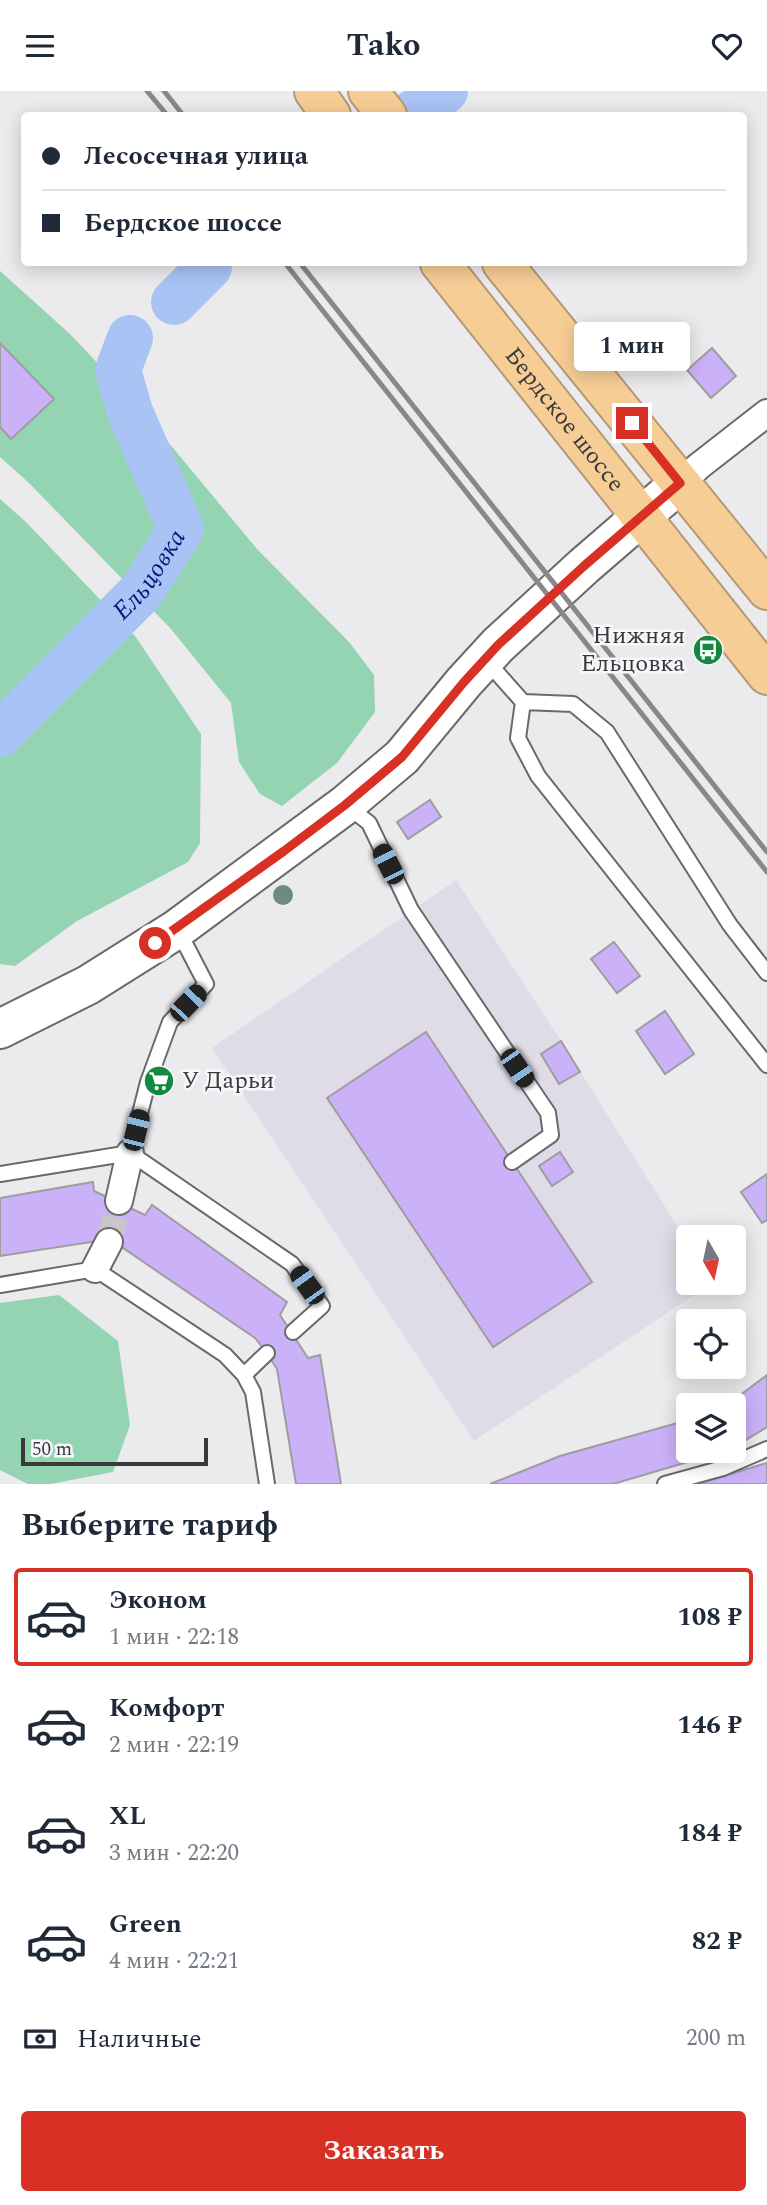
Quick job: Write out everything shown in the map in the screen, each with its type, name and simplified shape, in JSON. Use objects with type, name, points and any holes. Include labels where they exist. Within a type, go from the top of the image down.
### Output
[{"type":"highway","points":[[368,91],[385,112]]},
{"type":"highway","name":"Бердское шоссе","points":[[442,266],[767,675]]},
{"type":"highway","name":"Бердское шоссе","points":[[504,266],[767,590]]},
{"type":"street","points":[[0,1029],[88,985],[177,929],[345,805],[402,757],[498,645],[699,466],[767,414]]},
{"type":"street","points":[[119,1201],[130,1153]]},
{"type":"street","points":[[94,1269],[109,1242]]},
{"type":"lane","points":[[492,667],[523,702],[573,704],[607,731],[730,925],[767,972]]},
{"type":"lane","points":[[523,702],[518,738],[538,776],[767,1065]]},
{"type":"lane","points":[[345,805],[369,823],[411,910],[548,1113],[551,1135],[512,1162]]},
{"type":"lane","points":[[130,1153],[148,1082],[170,1022],[206,984],[177,929]]},
{"type":"lane","points":[[0,1174],[130,1153],[292,1264],[322,1306],[293,1332]]},
{"type":"lane","points":[[0,1285],[94,1269],[225,1355],[244,1375],[253,1392],[267,1484]]},
{"type":"lane","points":[[244,1375],[267,1353]]},
{"type":"lane","points":[[665,1484],[723,1468],[767,1449]]},
{"type":"shaded area","points":[[456,880],[677,1225],[676,1295],[694,1295],[474,1441],[212,1048]]},
{"type":"green space","points":[[0,271],[70,334],[138,406],[257,549],[349,642],[374,675],[375,712],[337,763],[282,806],[260,794],[239,762],[231,703],[171,629],[29,483],[0,457]]},
{"type":"green space","points":[[0,499],[25,521],[135,636],[201,734],[200,843],[188,862],[77,921],[15,966],[0,964]]},
{"type":"green space","points":[[59,1295],[118,1341],[130,1425],[113,1472],[51,1484],[28,1484],[0,1470],[0,1303]]},
{"type":"building","points":[[0,343],[54,399],[11,439],[0,427]]},
{"type":"building","points":[[712,348],[736,376],[711,398],[687,370]]},
{"type":"building","points":[[430,800],[441,817],[408,839],[397,822]]},
{"type":"building","points":[[614,942],[640,976],[617,993],[591,959]]},
{"type":"building","points":[[665,1011],[694,1054],[665,1074],[636,1031]]},
{"type":"building","points":[[426,1032],[592,1282],[493,1347],[327,1098]]},
{"type":"building","points":[[561,1041],[580,1072],[559,1084],[541,1054]]},
{"type":"building","points":[[560,1152],[573,1172],[552,1186],[539,1166]]},
{"type":"building","points":[[767,1174],[767,1220],[762,1223],[741,1192]]},
{"type":"building","points":[[93,1182],[94,1191],[145,1215],[152,1205],[287,1302],[280,1315],[308,1358],[320,1355],[341,1484],[296,1484],[277,1369],[255,1338],[123,1248],[104,1240],[0,1256],[0,1198]]},
{"type":"building","points":[[767,1375],[767,1427],[746,1440],[746,1393],[743,1393]]},
{"type":"building","points":[[676,1423],[676,1463],[684,1463],[613,1484],[490,1484],[560,1456]]},
{"type":"building","points":[[767,1463],[767,1484],[697,1484]]},
{"type":"waterway","name":"Ельцовка","points":[[414,112],[445,91]]},
{"type":"waterway","name":"Ельцовка","points":[[174,302],[209,267]]},
{"type":"waterway","name":"Ельцовка","points":[[0,734],[142,591],[181,529],[130,412],[118,370],[130,338]]},
{"type":"tunnel","points":[[109,1242],[119,1201]]},
{"type":"railway","points":[[147,91],[164,112]]},
{"type":"railway","points":[[164,91],[181,112]]},
{"type":"railway","points":[[287,266],[767,872]]},
{"type":"railway","points":[[302,266],[767,852]]},
{"type":"place","name":"Нижняя Ельцовка","points":[[708,650]]},
{"type":"place","name":"У Дарьи","points":[[159,1081]]},
{"type":"route","points":[[155,943],[284,851],[402,757],[498,645],[680,483],[632,423]]}]
